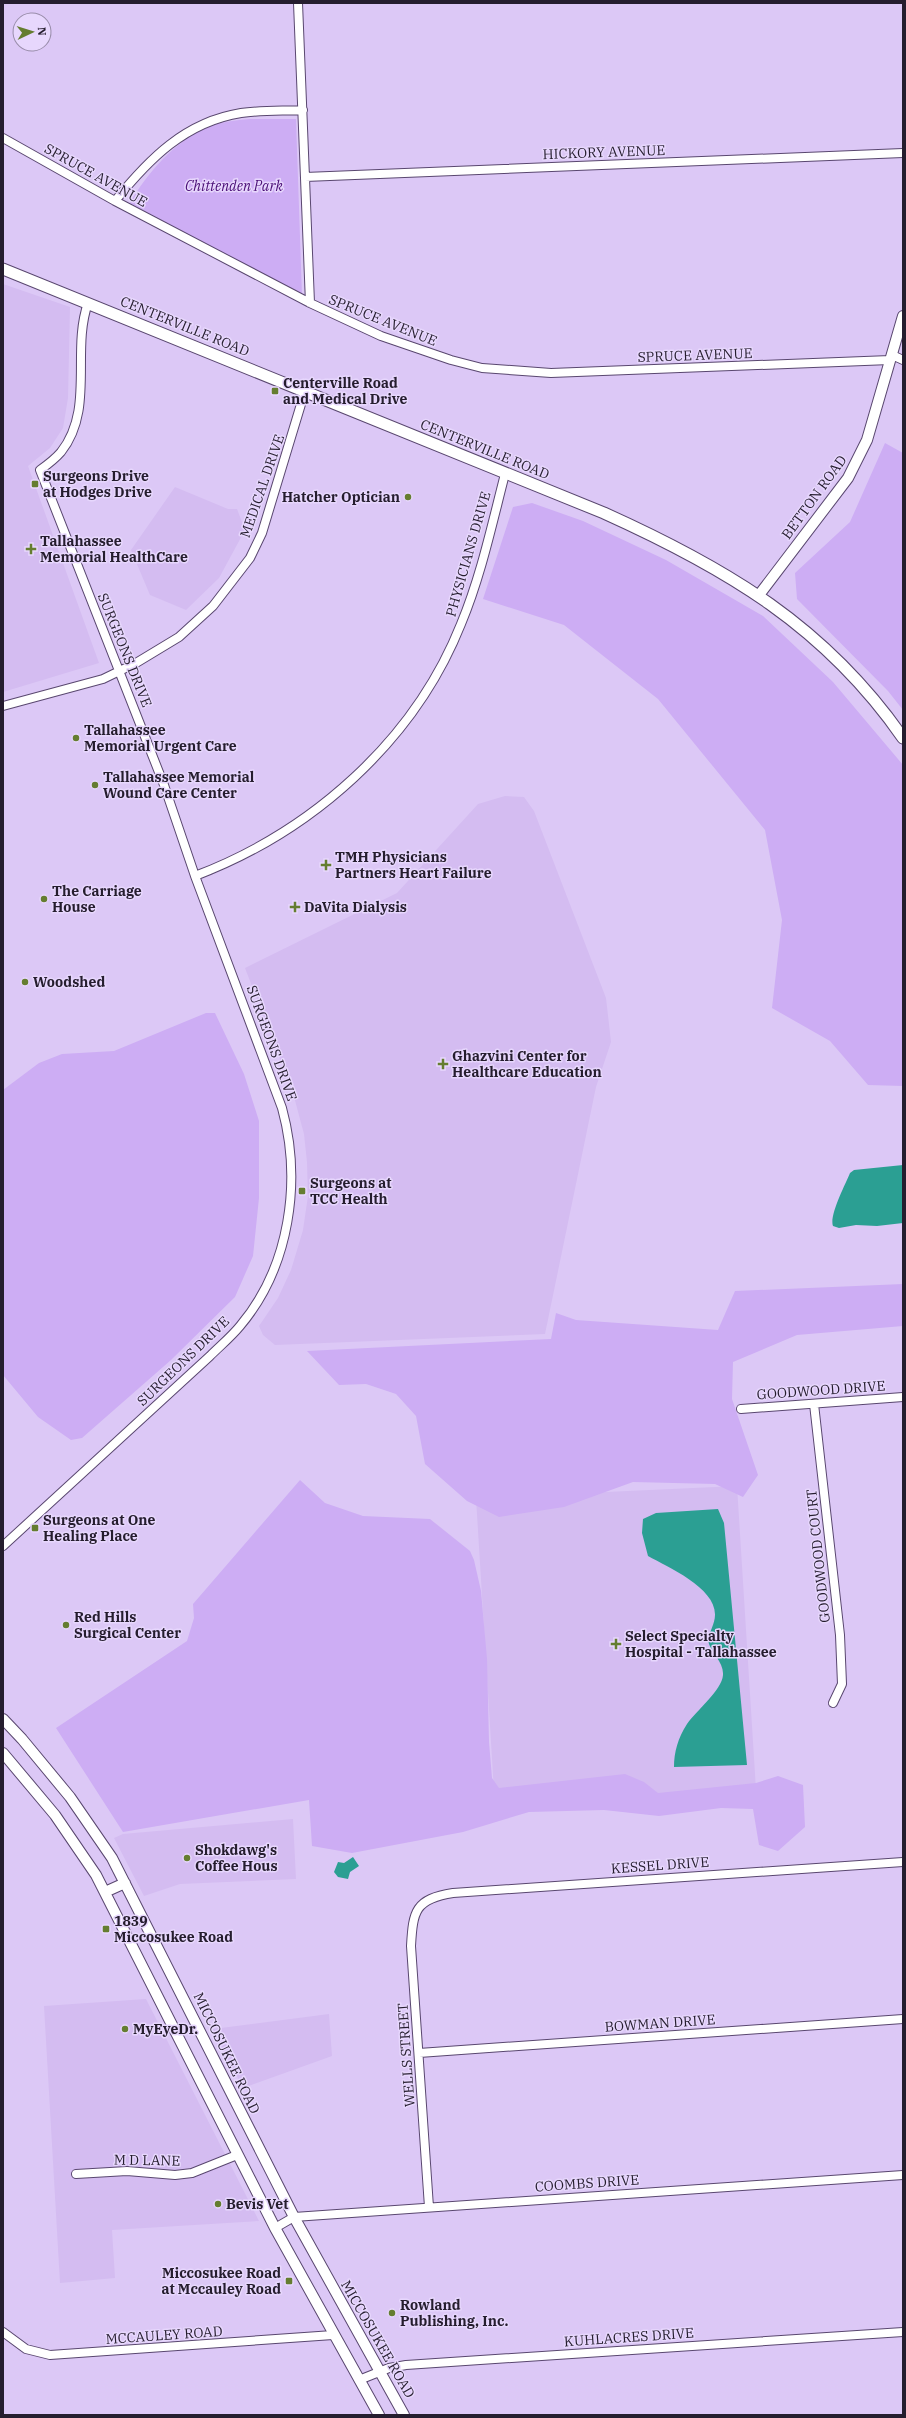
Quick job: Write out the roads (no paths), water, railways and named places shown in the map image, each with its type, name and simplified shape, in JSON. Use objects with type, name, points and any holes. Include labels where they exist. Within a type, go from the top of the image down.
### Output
[{"type":"main road","name":"CENTERVILLE ROAD","points":[[3,269],[305,391],[646,532],[722,572],[759,595],[826,649],[877,703],[903,738]]},
{"type":"street","points":[[298,3],[310,303]]},
{"type":"street","points":[[114,201],[156,154],[168,144],[208,121],[243,113],[302,110]]},
{"type":"street","name":"SPRUCE AVENUE","points":[[3,138],[114,201],[310,303],[381,336],[417,350],[476,366],[505,370],[551,373],[891,357]]},
{"type":"street","name":"HICKORY AVENUE","points":[[305,177],[903,153]]},
{"type":"street","name":"SURGEONS DRIVE","points":[[3,1546],[210,1356],[240,1325],[258,1300],[280,1251],[289,1213],[292,1182],[287,1127],[239,991],[195,876],[164,785],[40,470],[60,453],[68,442],[78,415],[82,328],[88,303]]},
{"type":"street","name":"BETTON ROAD","points":[[759,595],[852,472],[867,440],[903,316]]},
{"type":"street","points":[[891,357],[903,360]]},
{"type":"street","name":"MEDICAL DRIVE","points":[[3,706],[103,679],[119,671],[160,650],[196,622],[222,596],[250,558],[267,522],[305,391]]},
{"type":"street","name":"PHYSICIANS DRIVE","points":[[195,876],[252,852],[319,808],[368,765],[410,714],[430,686],[461,624],[480,568],[505,474]]},
{"type":"street","name":"GOODWOOD DRIVE","points":[[741,1409],[903,1397]]},
{"type":"street","name":"GOODWOOD COURT","points":[[814,1404],[840,1636],[842,1684],[833,1703]]},
{"type":"street","name":"MICCOSUKEE ROAD","points":[[3,1719],[22,1739],[70,1798],[96,1834],[125,1883],[294,2217],[404,2415]]},
{"type":"street","points":[[3,1752],[55,1815],[105,1892],[275,2228],[333,2335],[379,2415]]},
{"type":"street","name":"KESSEL DRIVE","points":[[422,1904],[437,1896],[453,1893],[903,1862]]},
{"type":"street","points":[[105,1892],[125,1883]]},
{"type":"street","name":"WELLS STREET","points":[[422,1904],[414,1915],[411,1946],[429,2207]]},
{"type":"street","name":"BOWMAN DRIVE","points":[[418,2053],[903,2019]]},
{"type":"street","name":"M D LANE","points":[[76,2174],[126,2170],[175,2175],[192,2173],[238,2155]]},
{"type":"street","name":"COOMBS DRIVE","points":[[275,2228],[294,2217],[903,2175]]},
{"type":"street","name":"MCCAULEY ROAD","points":[[3,2332],[26,2349],[50,2355],[333,2335]]},
{"type":"street","name":"KUHLACRES DRIVE","points":[[359,2380],[380,2371],[406,2365],[903,2332]]},
{"type":"place","name":"Centerville Road and Medical Drive","points":[[275,391]]},
{"type":"place","name":"Surgeons Drive at Hodges Drive","points":[[35,484]]},
{"type":"place","name":"Hatcher Optician","points":[[408,497]]},
{"type":"place","name":"Tallahassee Memorial HealthCare","points":[[31,549]]},
{"type":"place","name":"Tallahassee Memorial Urgent Care","points":[[76,738]]},
{"type":"place","name":"Tallahassee Memorial Wound Care Center","points":[[95,785]]},
{"type":"place","name":"TMH Physicians Partners Heart Failure","points":[[326,865]]},
{"type":"place","name":"The Carriage House","points":[[44,899]]},
{"type":"place","name":"DaVita Dialysis","points":[[295,907]]},
{"type":"place","name":"Woodshed","points":[[25,982]]},
{"type":"place","name":"Ghazvini Center for Healthcare Education","points":[[443,1064]]},
{"type":"place","name":"Surgeons at TCC Health","points":[[302,1191]]},
{"type":"place","name":"Surgeons at One Healing Place","points":[[35,1528]]},
{"type":"place","name":"Red Hills Surgical Center","points":[[66,1625]]},
{"type":"place","name":"Select Specialty Hospital - Tallahassee","points":[[616,1644]]},
{"type":"place","name":"Shokdawg's Coffee Hous","points":[[187,1858]]},
{"type":"place","name":"1839 Miccosukee Road","points":[[106,1929]]},
{"type":"place","name":"MyEyeDr.","points":[[125,2029]]},
{"type":"place","name":"Bevis Vet","points":[[218,2204]]},
{"type":"place","name":"Miccosukee Road at Mccauley Road","points":[[289,2281]]},
{"type":"place","name":"Rowland Publishing, Inc.","points":[[392,2313]]},
{"type":"park label","name":"Chittenden Park","points":[[234,186]]}]
